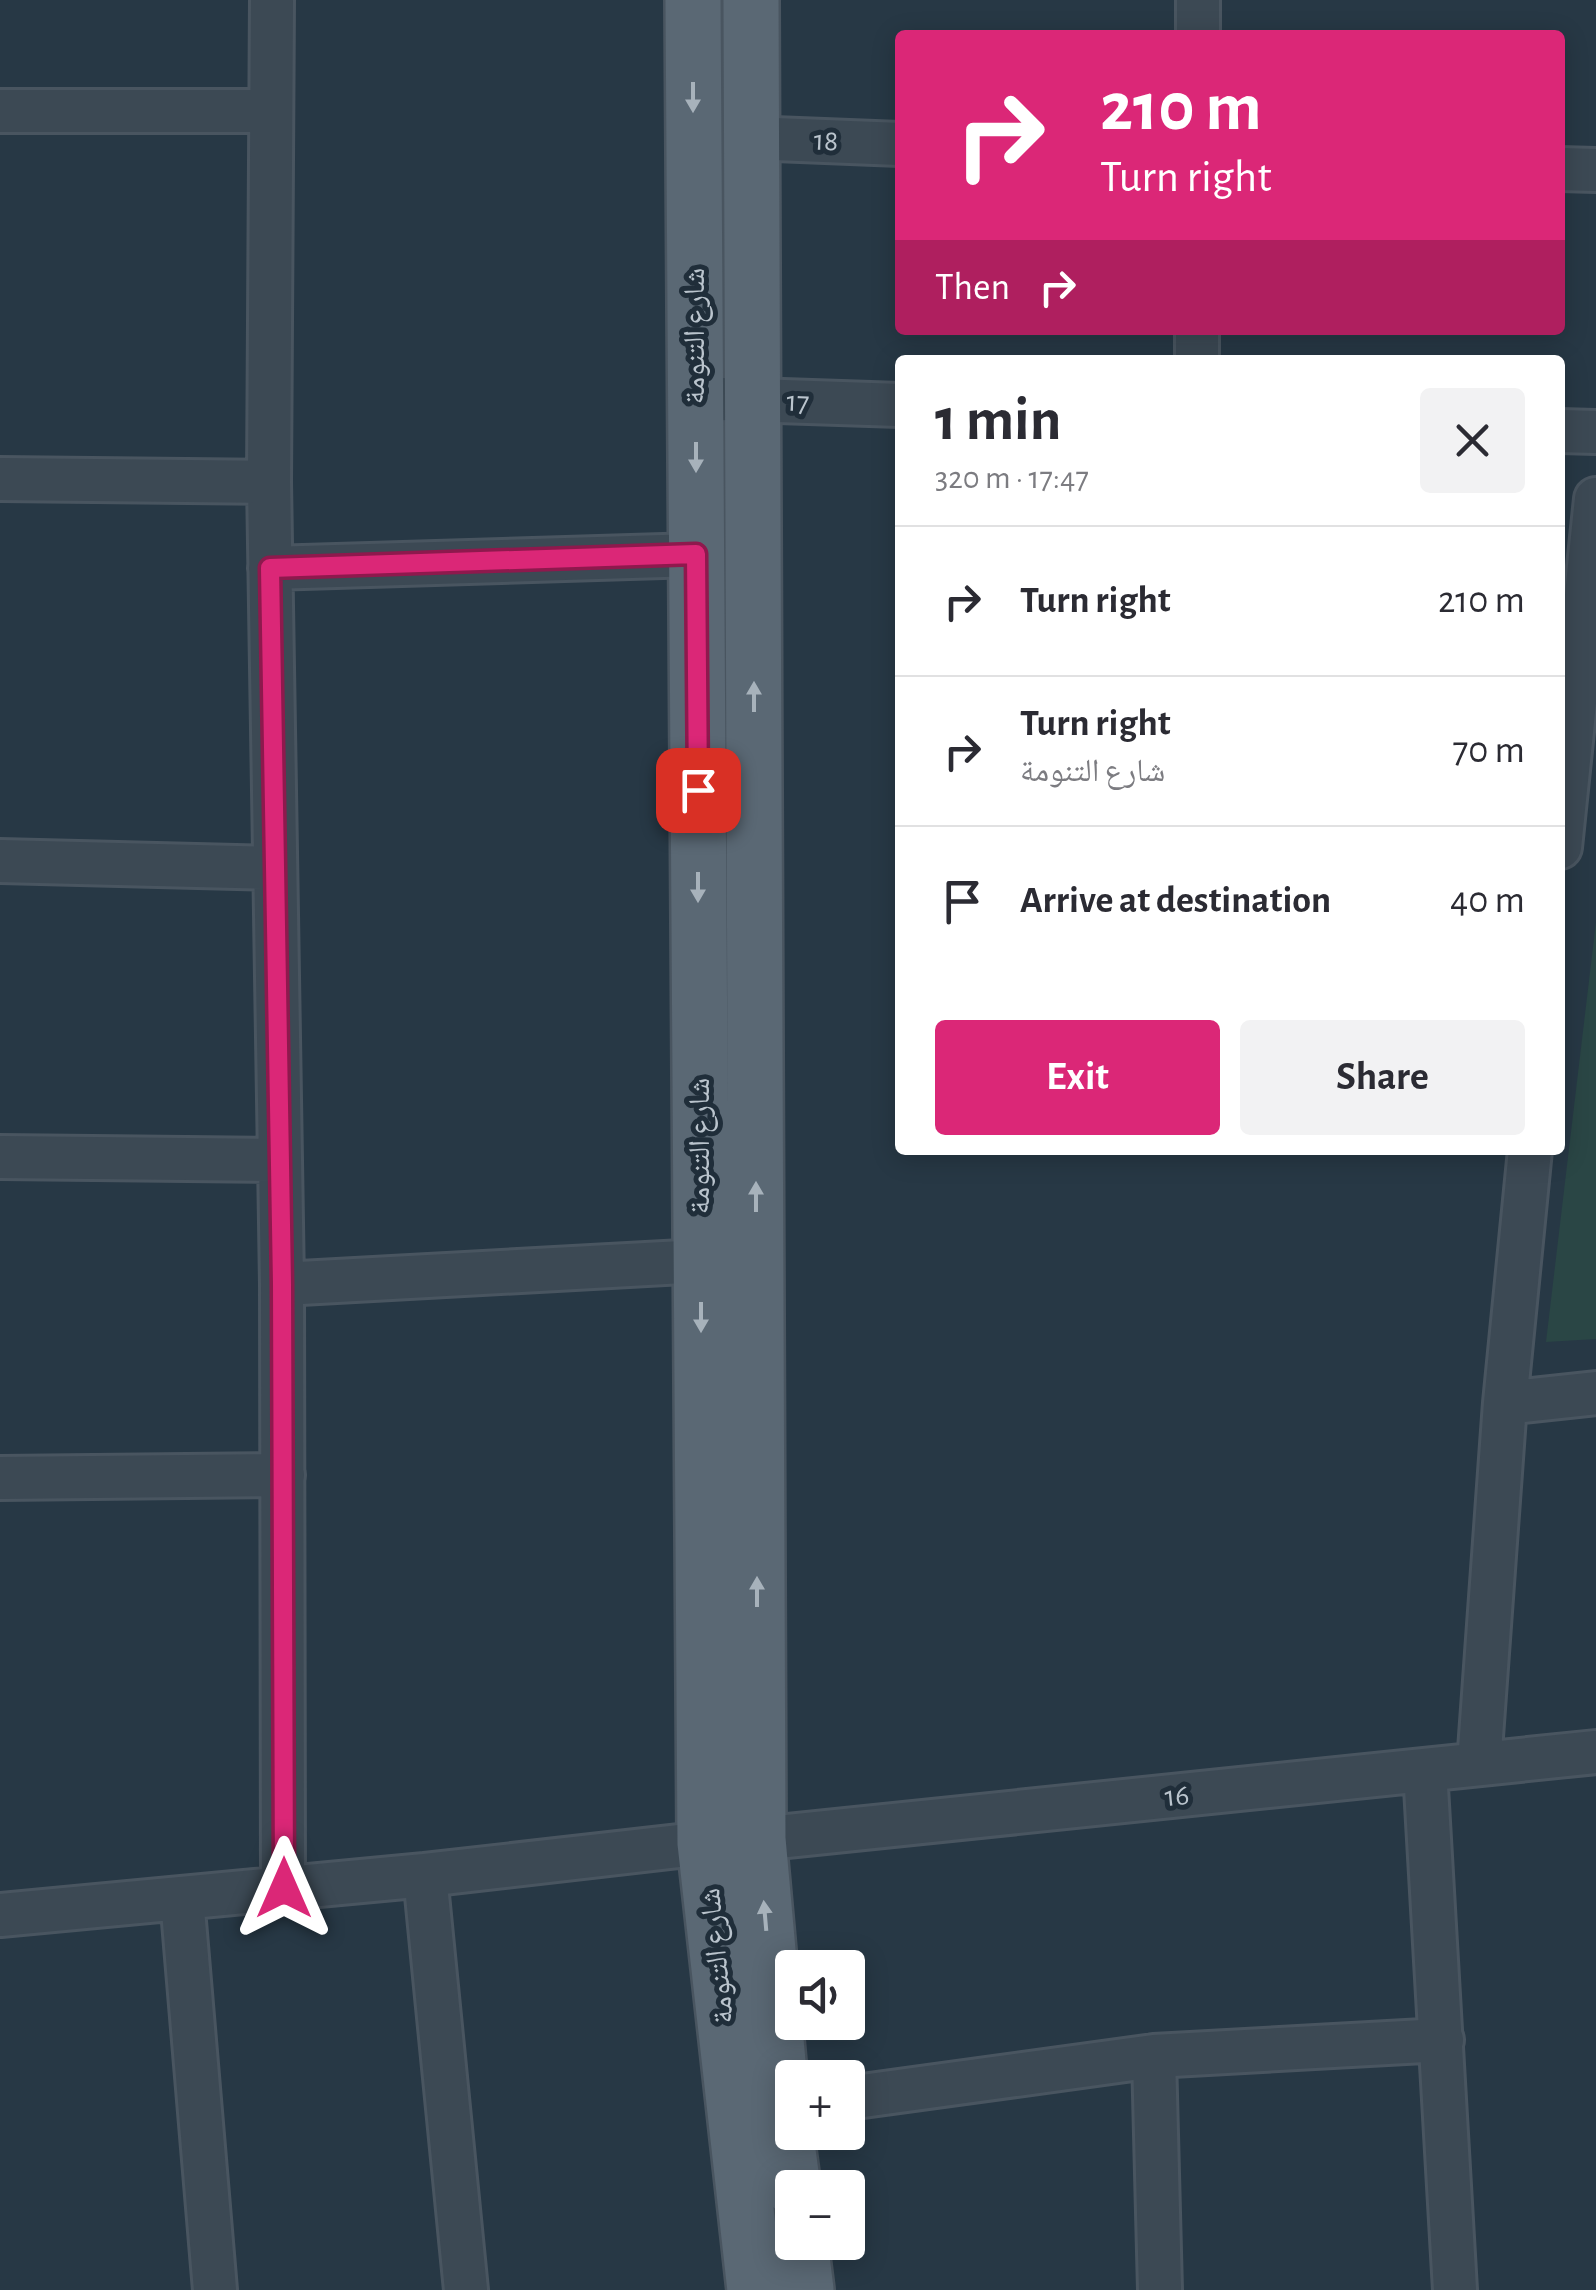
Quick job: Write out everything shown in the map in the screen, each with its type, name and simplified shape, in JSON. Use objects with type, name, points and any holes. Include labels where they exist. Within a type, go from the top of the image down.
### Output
[{"type":"main road","name":"شارع التنومة","points":[[693,0],[705,1843],[755,2290]]},
{"type":"main road","name":"شارع التنومة","points":[[751,0],[758,1839],[782,2060]]},
{"type":"main road","points":[[705,1843],[758,1839]]},
{"type":"main road","points":[[802,2260],[806,2290]]},
{"type":"street","points":[[272,0],[269,482],[282,1284],[284,1888]]},
{"type":"street","points":[[1198,0],[1198,30]]},
{"type":"street","points":[[0,111],[271,111]]},
{"type":"street","name":"18","points":[[751,138],[895,144]]},
{"type":"street","points":[[1565,169],[1596,170]]},
{"type":"street","name":"17","points":[[696,398],[895,406]]},
{"type":"street","points":[[1565,431],[1596,432]]},
{"type":"street","points":[[0,479],[269,482]]},
{"type":"street","points":[[1565,799],[1596,499]]},
{"type":"street","points":[[270,568],[696,554]]},
{"type":"street","points":[[0,860],[274,868]]},
{"type":"street","points":[[1479,1764],[1505,1403],[1530,1155]]},
{"type":"street","points":[[0,1157],[279,1160]]},
{"type":"street","points":[[282,1284],[701,1261]]},
{"type":"street","points":[[1505,1403],[1596,1393]]},
{"type":"street","points":[[0,1478],[283,1475]]},
{"type":"street","name":"16","points":[[758,1839],[1596,1752]]},
{"type":"street","points":[[1425,1770],[1456,2290]]},
{"type":"street","points":[[0,1914],[424,1875],[705,1843]]},
{"type":"street","points":[[424,1875],[466,2290]]},
{"type":"street","points":[[182,1898],[215,2290]]},
{"type":"street","points":[[865,2096],[1154,2056],[1442,2040]]},
{"type":"street","points":[[1154,2056],[1160,2290]]},
{"type":"green space","points":[[1596,922],[1596,1339],[1546,1342]]},
{"type":"route","points":[[284,1888],[282,1284],[270,568],[696,554],[698,790]]}]
